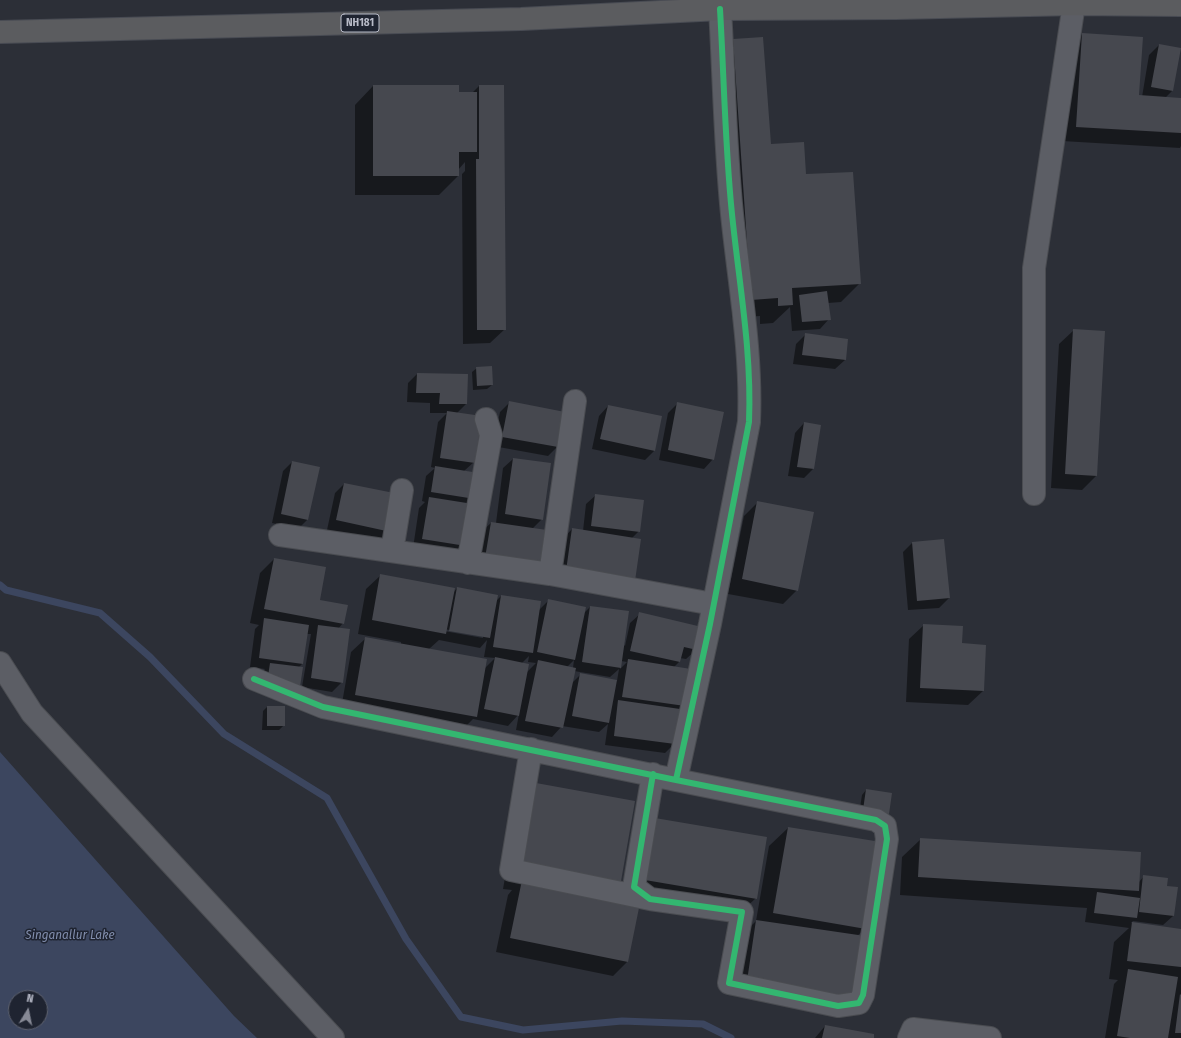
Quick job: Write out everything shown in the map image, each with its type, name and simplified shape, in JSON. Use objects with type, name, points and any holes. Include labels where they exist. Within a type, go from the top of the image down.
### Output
[{"type":"highway","name":"NH181","points":[[0,32],[521,19],[720,9],[896,8],[1074,4],[1181,5]]},
{"type":"street","points":[[1034,494],[1034,268],[1074,4]]},
{"type":"street","points":[[676,780],[714,604],[749,422],[749,355],[730,196],[720,9]]},
{"type":"street","points":[[550,574],[576,401]]},
{"type":"street","points":[[468,562],[491,435],[486,419]]},
{"type":"street","points":[[392,551],[402,490]]},
{"type":"street","points":[[280,535],[550,574],[714,604]]},
{"type":"street","points":[[0,663],[32,713],[333,1038]]},
{"type":"street","points":[[254,679],[323,707],[531,749],[654,774],[676,780],[876,820],[885,826],[887,839],[863,995],[859,1003],[838,1006],[729,983],[742,912],[650,899],[511,870],[531,749]]},
{"type":"street","points":[[650,899],[634,887],[654,774]]},
{"type":"street","points":[[909,1038],[913,1029],[990,1038]]},
{"type":"water","name":"Singanallur Lake","points":[[0,752],[234,1016],[257,1038],[0,1038]]},
{"type":"building","points":[[1082,33],[1143,37],[1139,95],[1181,98],[1181,133],[1076,127]]},
{"type":"building","points":[[763,37],[771,144],[804,142],[806,174],[853,172],[861,284],[792,288],[793,305],[778,306],[778,298],[751,300],[733,39]]},
{"type":"building","points":[[1159,44],[1181,48],[1173,91],[1151,87]]},
{"type":"building","points":[[373,85],[459,85],[459,92],[477,92],[477,152],[459,152],[459,176],[373,176]]},
{"type":"building","points":[[479,85],[504,85],[506,330],[477,330],[476,159],[479,159]]},
{"type":"building","points":[[827,291],[831,320],[802,322],[799,295]]},
{"type":"building","points":[[1073,329],[1105,331],[1097,476],[1065,474]]},
{"type":"building","points":[[805,333],[848,339],[846,360],[802,355]]},
{"type":"building","points":[[492,366],[493,385],[477,386],[476,367]]},
{"type":"building","points":[[417,373],[468,374],[467,404],[439,404],[440,393],[416,393]]},
{"type":"building","points":[[509,401],[565,412],[558,447],[502,437]]},
{"type":"building","points":[[677,402],[724,412],[714,460],[668,450]]},
{"type":"building","points":[[608,405],[662,416],[655,451],[600,439]]},
{"type":"building","points":[[447,411],[482,416],[475,463],[440,458]]},
{"type":"building","points":[[804,422],[821,425],[814,469],[797,467]]},
{"type":"building","points":[[513,458],[551,463],[543,520],[505,514]]},
{"type":"building","points":[[292,461],[320,467],[308,520],[281,514]]},
{"type":"building","points":[[435,466],[479,473],[475,499],[431,492]]},
{"type":"building","points":[[344,483],[399,494],[391,532],[336,520]]},
{"type":"building","points":[[595,494],[644,500],[640,532],[591,526]]},
{"type":"building","points":[[429,497],[473,504],[466,546],[422,539]]},
{"type":"building","points":[[757,501],[814,512],[798,591],[742,579]]},
{"type":"building","points":[[491,522],[547,530],[541,567],[485,558]]},
{"type":"building","points":[[572,528],[641,539],[635,581],[566,571]]},
{"type":"building","points":[[944,539],[950,598],[917,601],[912,542]]},
{"type":"building","points":[[274,558],[326,567],[320,600],[348,605],[344,624],[264,609]]},
{"type":"building","points":[[380,574],[455,588],[446,634],[372,620]]},
{"type":"building","points":[[457,587],[498,595],[490,638],[449,631]]},
{"type":"building","points":[[501,595],[541,601],[533,653],[493,647]]},
{"type":"building","points":[[548,599],[586,607],[575,660],[537,652]]},
{"type":"building","points":[[590,606],[629,611],[621,668],[582,662]]},
{"type":"building","points":[[639,612],[702,627],[697,650],[684,647],[680,662],[630,651]]},
{"type":"building","points":[[264,618],[309,625],[303,664],[259,658]]},
{"type":"building","points":[[923,624],[963,626],[962,643],[986,645],[984,691],[920,688]]},
{"type":"building","points":[[318,625],[350,629],[343,683],[311,678]]},
{"type":"building","points":[[365,637],[487,659],[477,717],[355,695]]},
{"type":"building","points":[[495,657],[529,664],[519,716],[484,709]]},
{"type":"building","points":[[628,659],[691,669],[685,706],[622,697]]},
{"type":"building","points":[[538,660],[576,668],[563,728],[525,721]]},
{"type":"building","points":[[270,663],[303,667],[300,687],[267,683]]},
{"type":"building","points":[[580,673],[617,680],[609,723],[572,716]]},
{"type":"building","points":[[618,700],[680,709],[675,744],[614,736]]},
{"type":"building","points":[[267,706],[285,706],[285,726],[267,726]]},
{"type":"building","points":[[536,783],[635,801],[620,887],[521,870]]},
{"type":"building","points":[[866,789],[892,793],[889,814],[863,810]]},
{"type":"building","points":[[649,817],[767,837],[757,899],[639,879]]},
{"type":"building","points":[[788,827],[881,842],[866,929],[773,913]]},
{"type":"building","points":[[920,838],[1141,852],[1139,891],[918,877]]},
{"type":"building","points":[[1143,875],[1168,878],[1167,886],[1178,887],[1174,916],[1139,912]]},
{"type":"building","points":[[522,880],[640,903],[628,962],[510,938]]},
{"type":"building","points":[[1097,892],[1140,898],[1137,918],[1094,913]]},
{"type":"building","points":[[756,920],[865,936],[856,998],[747,981]]},
{"type":"building","points":[[1132,922],[1181,929],[1181,967],[1127,961]]},
{"type":"building","points":[[1128,969],[1178,977],[1168,1038],[1130,1038],[1117,1036]]},
{"type":"building","points":[[1180,994],[1181,1033],[1175,1033]]},
{"type":"building","points":[[825,1025],[874,1034],[874,1038],[822,1038]]},
{"type":"waterway","points":[[0,585],[6,590],[100,613],[150,657],[224,734],[327,798],[406,939],[461,1017],[523,1030],[622,1021],[703,1024],[731,1038]]},
{"type":"cycle path","points":[[254,679],[323,707],[676,780],[710,624],[749,422],[749,370],[732,214],[726,137],[720,9]]},
{"type":"cycle path","points":[[653,774],[634,887],[650,899],[742,912],[729,983],[838,1006],[859,1003],[863,995],[887,839],[885,826],[876,820],[676,780]]}]
